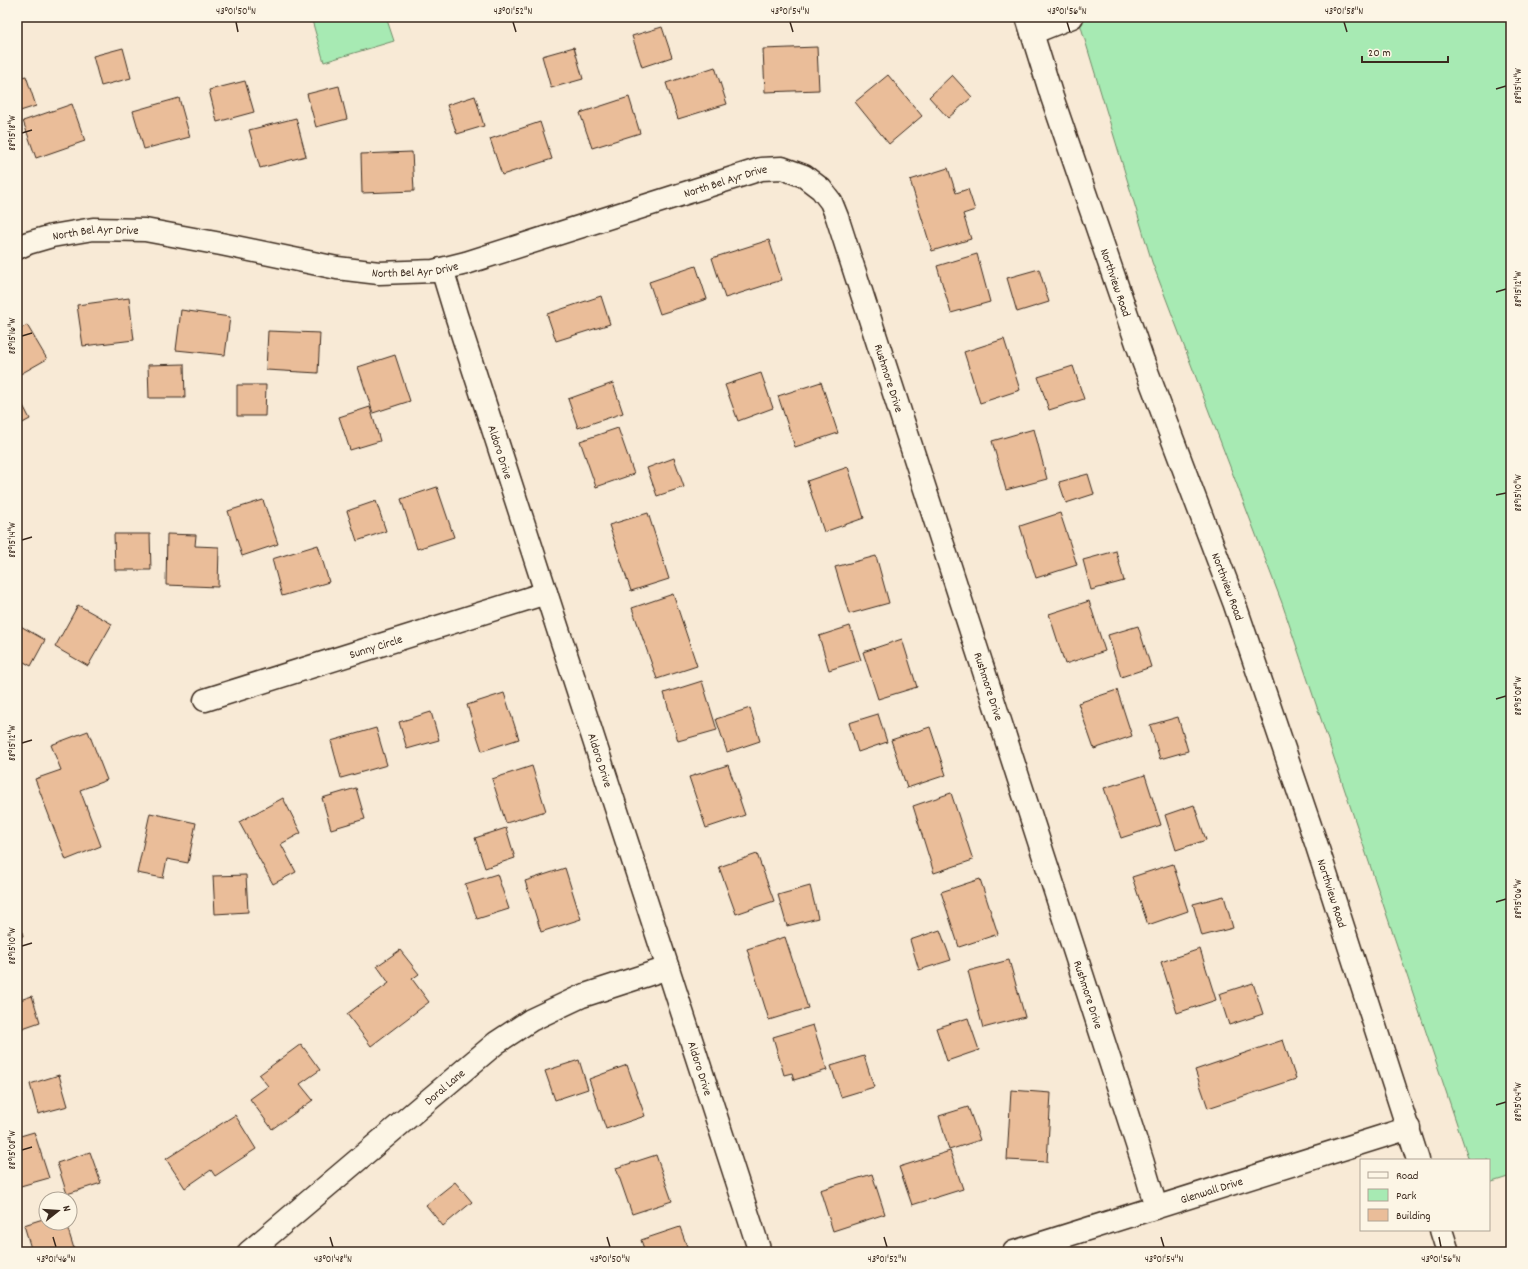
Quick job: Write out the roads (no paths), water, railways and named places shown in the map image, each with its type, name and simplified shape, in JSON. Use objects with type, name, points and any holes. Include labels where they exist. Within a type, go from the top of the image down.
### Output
[{"type":"street","points":[[1029,25],[1072,17]]},
{"type":"street","name":"Northview Road","points":[[1029,25],[1052,97],[1143,361],[1234,602],[1316,844],[1409,1128],[1418,1159]]},
{"type":"street","name":"North Bel Ayr Drive","points":[[17,248],[52,236],[93,229],[145,230],[337,268],[379,273],[434,271],[466,263],[761,169],[782,168],[804,176]]},
{"type":"street","name":"Rushmore Drive","points":[[804,176],[821,189],[831,202],[837,217],[1140,1153],[1156,1207]]},
{"type":"street","name":"Aldoro Drive","points":[[442,269],[760,1252]]},
{"type":"street","name":"Sunny Circle","points":[[204,700],[546,593]]},
{"type":"street","name":"Doral Lane","points":[[249,1252],[496,1043],[531,1020],[582,996],[668,968]]},
{"type":"street","name":"Glenwall Drive","points":[[1014,1252],[1409,1128]]},
{"type":"street","points":[[1441,1231],[1448,1252]]}]
